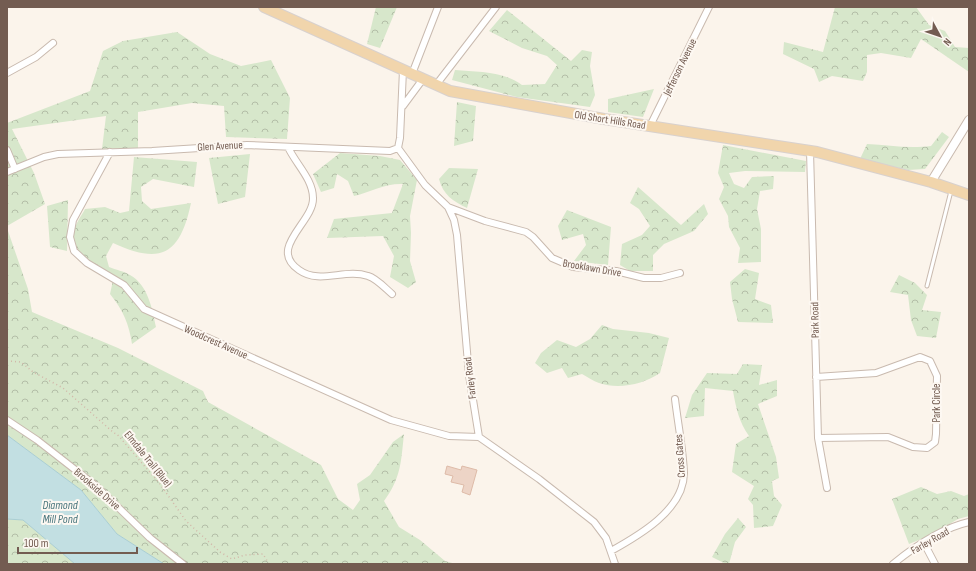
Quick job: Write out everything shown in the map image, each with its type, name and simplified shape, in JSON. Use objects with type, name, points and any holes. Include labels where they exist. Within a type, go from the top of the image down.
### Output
[{"type":"main road","name":"Old Short Hills Road","points":[[264,7],[436,85],[466,95],[810,151],[932,182],[969,195]]},
{"type":"street","points":[[398,148],[403,88],[407,72],[438,7]]},
{"type":"street","points":[[436,85],[496,7]]},
{"type":"street","name":"Jefferson Avenue","points":[[650,126],[709,7]]},
{"type":"street","points":[[7,73],[36,57],[53,43]]},
{"type":"street","points":[[401,110],[423,79]]},
{"type":"street","points":[[932,182],[969,120]]},
{"type":"street","name":"Glen Avenue","points":[[7,172],[44,157],[58,154],[152,151],[240,145],[288,146],[390,152],[398,148]]},
{"type":"street","points":[[288,146],[307,179],[313,198],[311,208],[289,246],[289,259],[292,264],[304,274],[316,277],[343,274],[368,276],[392,294]]},
{"type":"street","name":"Farley Road","points":[[398,148],[425,185],[448,208],[454,220],[457,235],[469,375],[479,437]]},
{"type":"street","points":[[7,150],[15,168]]},
{"type":"street","name":"Park Road","points":[[810,151],[818,438],[827,488]]},
{"type":"street","name":"Woodcrest Avenue","points":[[110,152],[73,220],[70,237],[74,251],[87,263],[124,285],[144,309],[391,420],[449,436],[479,437]]},
{"type":"street","name":"Brooklawn Drive","points":[[448,208],[485,221],[526,232],[533,237],[552,258],[573,266],[613,271],[644,278],[661,278],[680,273]]},
{"type":"street","name":"Park Circle","points":[[816,377],[876,373],[920,357],[930,361],[936,376],[936,434],[935,442],[927,448],[913,447],[888,437],[818,438]]},
{"type":"street","name":"Cross Gates","points":[[611,551],[643,533],[666,512],[680,489],[684,475],[675,400]]},
{"type":"street","name":"Brookside Drive","points":[[7,420],[37,440],[96,486],[150,538],[183,564]]},
{"type":"street","points":[[479,437],[539,479],[594,522],[606,538],[615,564]]},
{"type":"street","name":"Farley Road","points":[[893,564],[924,542],[960,524],[969,522]]},
{"type":"street","points":[[924,542],[935,564]]},
{"type":"lane","points":[[927,286],[952,189]]},
{"type":"path","name":"Elmdale Trail (Blue)","points":[[7,361],[21,362],[33,372],[63,388],[114,434],[117,434],[160,484],[186,521],[220,552],[232,559],[245,555],[263,554],[269,564]]},
{"type":"path","points":[[7,562],[11,564]]},
{"type":"green space","points":[[376,7],[397,7],[380,48],[367,44]]},
{"type":"green space","points":[[835,7],[916,7],[929,25],[945,31],[955,47],[969,48],[969,72],[921,39],[911,58],[881,53],[867,55],[867,72],[863,81],[832,76],[819,82],[814,69],[783,54],[784,42],[823,52]]},
{"type":"green space","points":[[507,10],[571,61],[582,50],[592,52],[590,66],[595,95],[590,107],[517,97],[452,80],[455,70],[499,75],[515,80],[522,85],[545,84],[557,65],[547,56],[522,48],[489,31]]},
{"type":"green space","points":[[177,32],[210,54],[241,66],[271,60],[290,98],[287,139],[226,137],[224,106],[192,103],[138,112],[138,148],[102,149],[106,116],[12,129],[34,173],[45,204],[7,226],[7,123],[90,91],[103,51],[123,41]]},
{"type":"green space","points":[[654,89],[643,117],[608,112],[608,99]]},
{"type":"green space","points":[[457,102],[476,106],[473,141],[454,146]]},
{"type":"green space","points":[[942,132],[949,137],[925,169],[908,170],[860,159],[867,144],[906,147],[931,146]]},
{"type":"green space","points":[[723,145],[806,161],[805,172],[745,171],[729,173],[734,184],[744,188],[752,177],[774,176],[773,189],[760,191],[757,209],[761,229],[761,262],[738,263],[740,248],[729,227],[728,216],[719,199],[724,187],[718,173]]},
{"type":"green space","points":[[340,153],[380,156],[400,160],[417,180],[410,216],[410,261],[416,282],[408,288],[390,277],[394,256],[383,236],[327,238],[334,219],[392,213],[403,184],[385,186],[354,196],[348,181],[337,174],[334,188],[321,192],[313,174]]},
{"type":"green space","points":[[250,154],[245,197],[218,204],[209,158]]},
{"type":"green space","points":[[134,157],[197,162],[194,187],[153,179],[141,187],[142,201],[151,209],[191,203],[181,234],[174,244],[166,251],[156,254],[130,250],[113,243],[106,256],[109,267],[128,274],[136,279],[145,291],[151,305],[156,327],[132,344],[125,318],[110,294],[114,276],[81,254],[74,240],[74,232],[85,209],[105,207],[120,213],[129,211]]},
{"type":"green space","points":[[449,168],[478,169],[467,208],[449,197],[441,185],[439,179]]},
{"type":"green space","points":[[638,187],[681,225],[704,204],[708,214],[694,231],[664,244],[653,255],[653,271],[630,271],[620,265],[622,244],[642,235],[650,226],[639,209],[630,203]]},
{"type":"green space","points":[[68,200],[67,251],[50,247],[47,206]]},
{"type":"green space","points":[[567,210],[611,227],[608,265],[574,261],[586,245],[583,234],[562,240],[558,226]]},
{"type":"green space","points":[[7,228],[28,289],[32,312],[118,348],[203,391],[208,402],[321,465],[338,499],[353,510],[360,500],[357,484],[370,475],[393,442],[404,434],[401,461],[397,477],[390,493],[384,501],[399,527],[420,540],[445,561],[456,564],[164,564],[117,534],[81,490],[7,435]]},
{"type":"green space","points":[[745,269],[759,273],[755,299],[771,305],[773,323],[738,322],[732,299],[730,282]]},
{"type":"green space","points":[[899,275],[915,283],[927,295],[922,310],[941,312],[936,338],[917,336],[911,320],[908,295],[890,292]]},
{"type":"green space","points":[[602,325],[613,329],[649,333],[669,338],[660,373],[639,383],[615,386],[599,383],[582,374],[568,378],[562,368],[547,373],[535,363],[541,353],[557,340],[576,347],[590,339]]},
{"type":"green space","points":[[743,364],[762,365],[759,385],[777,380],[777,396],[758,404],[776,457],[779,478],[772,481],[774,496],[782,505],[773,526],[754,528],[753,505],[748,499],[754,486],[732,472],[736,444],[749,436],[738,415],[733,391],[705,388],[704,416],[685,418],[692,395],[707,373],[737,374]]},
{"type":"green space","points":[[921,487],[937,494],[951,491],[964,496],[969,494],[969,516],[958,519],[931,535],[909,544],[892,499]]},
{"type":"green space","points":[[738,518],[746,527],[735,542],[729,564],[726,564],[712,557],[725,534]]},
{"type":"green space","points":[[7,519],[23,520],[75,564],[7,564]]},
{"type":"water","name":"Diamond Mill Pond","points":[[7,435],[81,490],[117,534],[164,564],[75,564],[23,520],[7,519]]},
{"type":"building","points":[[447,466],[461,470],[462,466],[477,470],[470,495],[462,492],[464,485],[451,482],[453,476],[445,474]]}]
